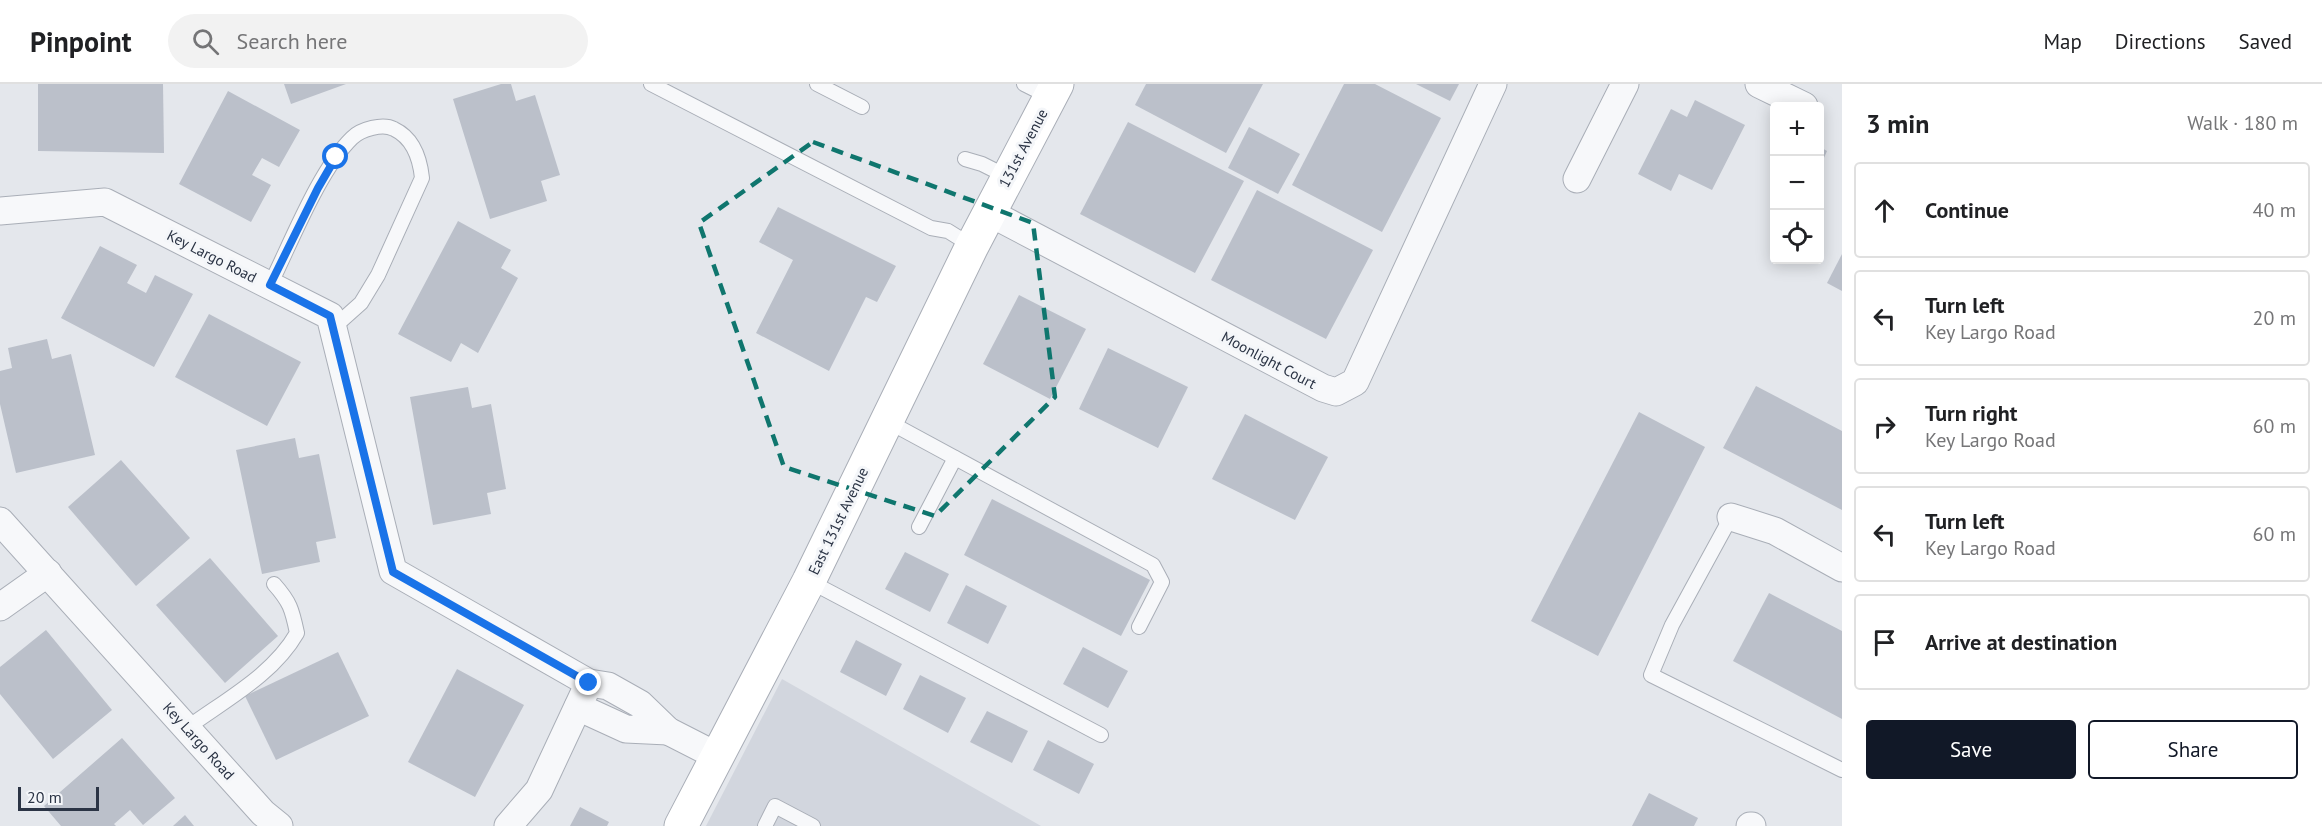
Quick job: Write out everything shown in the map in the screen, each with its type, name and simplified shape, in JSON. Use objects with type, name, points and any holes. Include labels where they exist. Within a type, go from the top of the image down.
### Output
[{"type":"street","name":"Moonlight Court","points":[[990,213],[1323,388],[1336,392],[1355,382],[1493,84]]},
{"type":"street","points":[[1577,179],[1625,84]]},
{"type":"street","points":[[1759,84],[1794,102]]},
{"type":"street","name":"131st Avenue","points":[[990,213],[1008,177],[1044,88]]},
{"type":"street","name":"Key Largo Road","points":[[0,211],[105,202],[330,316],[393,572],[583,695],[608,686],[640,704],[668,731],[717,756]]},
{"type":"street","name":"East 131st Avenue","points":[[681,826],[809,581],[990,213]]},
{"type":"street","points":[[1731,517],[1774,531],[1842,568]]},
{"type":"street","name":"Key Largo Road","points":[[0,521],[263,813],[279,826]]},
{"type":"street","points":[[0,607],[48,573]]},
{"type":"street","points":[[508,826],[539,790],[583,695]]},
{"type":"lane","points":[[651,84],[931,228],[948,231],[972,246]]},
{"type":"lane","points":[[818,84],[862,107]]},
{"type":"lane","points":[[270,285],[318,188],[336,157],[354,136],[375,127],[390,127],[402,133],[421,162],[422,178],[378,275],[362,303],[333,328]]},
{"type":"lane","points":[[965,159],[982,164],[1008,177]]},
{"type":"lane","points":[[887,421],[1153,565],[1162,582],[1138,627]]},
{"type":"lane","points":[[919,527],[955,458]]},
{"type":"lane","points":[[1731,517],[1672,625],[1651,675],[1842,770]]},
{"type":"lane","points":[[809,581],[1101,735]]},
{"type":"lane","points":[[186,728],[276,663],[289,647],[297,633],[294,618],[289,602],[274,584]]},
{"type":"lane","points":[[765,826],[775,806],[813,826]]},
{"type":"highlighted area","points":[[813,142],[1033,223],[1055,397],[935,516],[784,467],[699,223]]},
{"type":"shaded area","points":[[782,679],[1041,826],[706,826]]},
{"type":"building","points":[[38,84],[163,84],[164,153],[38,151]]},
{"type":"building","points":[[284,84],[346,84],[291,104]]},
{"type":"building","points":[[501,84],[511,84],[516,101],[535,95],[560,175],[541,181],[547,201],[490,219],[453,99]]},
{"type":"building","points":[[1146,84],[1263,84],[1226,153],[1135,105]]},
{"type":"building","points":[[1344,84],[1375,84],[1441,118],[1382,232],[1292,185]]},
{"type":"building","points":[[1416,84],[1459,84],[1450,101]]},
{"type":"building","points":[[228,91],[300,130],[279,167],[262,158],[252,175],[271,185],[251,222],[179,184]]},
{"type":"building","points":[[1695,100],[1745,125],[1712,190],[1679,174],[1671,191],[1638,174],[1671,109],[1687,117]]},
{"type":"building","points":[[1128,122],[1244,181],[1195,273],[1080,214]]},
{"type":"building","points":[[1249,127],[1300,154],[1278,194],[1228,168]]},
{"type":"building","points":[[1257,190],[1373,250],[1326,339],[1211,280]]},
{"type":"building","points":[[778,207],[896,266],[877,302],[866,297],[829,371],[756,333],[793,260],[759,242]]},
{"type":"building","points":[[458,221],[511,250],[501,268],[518,278],[478,353],[461,343],[451,362],[398,334]]},
{"type":"building","points":[[100,246],[137,265],[127,283],[146,293],[155,275],[193,294],[154,367],[61,318]]},
{"type":"building","points":[[1842,254],[1842,291],[1827,283]]},
{"type":"building","points":[[1019,295],[1086,329],[1050,399],[983,364]]},
{"type":"building","points":[[209,314],[301,362],[267,426],[175,377]]},
{"type":"building","points":[[47,339],[52,359],[71,354],[95,455],[16,473],[0,404],[0,371],[12,368],[8,348]]},
{"type":"building","points":[[1108,348],[1188,387],[1158,448],[1079,409]]},
{"type":"building","points":[[1756,386],[1842,431],[1842,510],[1723,448]]},
{"type":"building","points":[[468,387],[472,408],[491,404],[506,489],[487,493],[491,514],[433,525],[410,397]]},
{"type":"building","points":[[1639,412],[1705,447],[1598,656],[1531,621]]},
{"type":"building","points":[[1245,414],[1328,457],[1295,520],[1212,479]]},
{"type":"building","points":[[295,438],[299,458],[319,454],[336,538],[316,542],[320,562],[262,574],[236,450]]},
{"type":"building","points":[[121,460],[190,538],[136,586],[68,507]]},
{"type":"building","points":[[992,499],[1150,580],[1121,636],[964,555]]},
{"type":"building","points":[[905,552],[949,574],[930,612],[885,589]]},
{"type":"building","points":[[210,558],[278,636],[225,683],[156,605]]},
{"type":"building","points":[[966,585],[1007,606],[988,644],[947,623]]},
{"type":"building","points":[[1769,593],[1842,631],[1842,719],[1733,661]]},
{"type":"building","points":[[46,630],[112,710],[53,759],[0,694],[0,667]]},
{"type":"building","points":[[856,640],[902,664],[886,696],[840,672]]},
{"type":"building","points":[[1083,647],[1128,671],[1108,708],[1063,684]]},
{"type":"building","points":[[338,652],[369,716],[276,760],[245,696]]},
{"type":"building","points":[[457,669],[524,705],[475,797],[408,762]]},
{"type":"building","points":[[920,675],[966,698],[948,733],[903,709]]},
{"type":"building","points":[[987,711],[1028,731],[1012,763],[970,742]]},
{"type":"building","points":[[122,738],[175,798],[143,825],[130,810],[114,824],[116,826],[61,826],[44,806]]},
{"type":"building","points":[[1048,740],[1094,764],[1079,794],[1033,770]]},
{"type":"building","points":[[1649,793],[1698,818],[1694,826],[1632,826]]},
{"type":"building","points":[[580,807],[609,822],[607,826],[570,826]]},
{"type":"building","points":[[185,815],[194,826],[173,826]]},
{"type":"route","points":[[336,157],[270,285],[330,316],[393,572],[589,683]]}]
